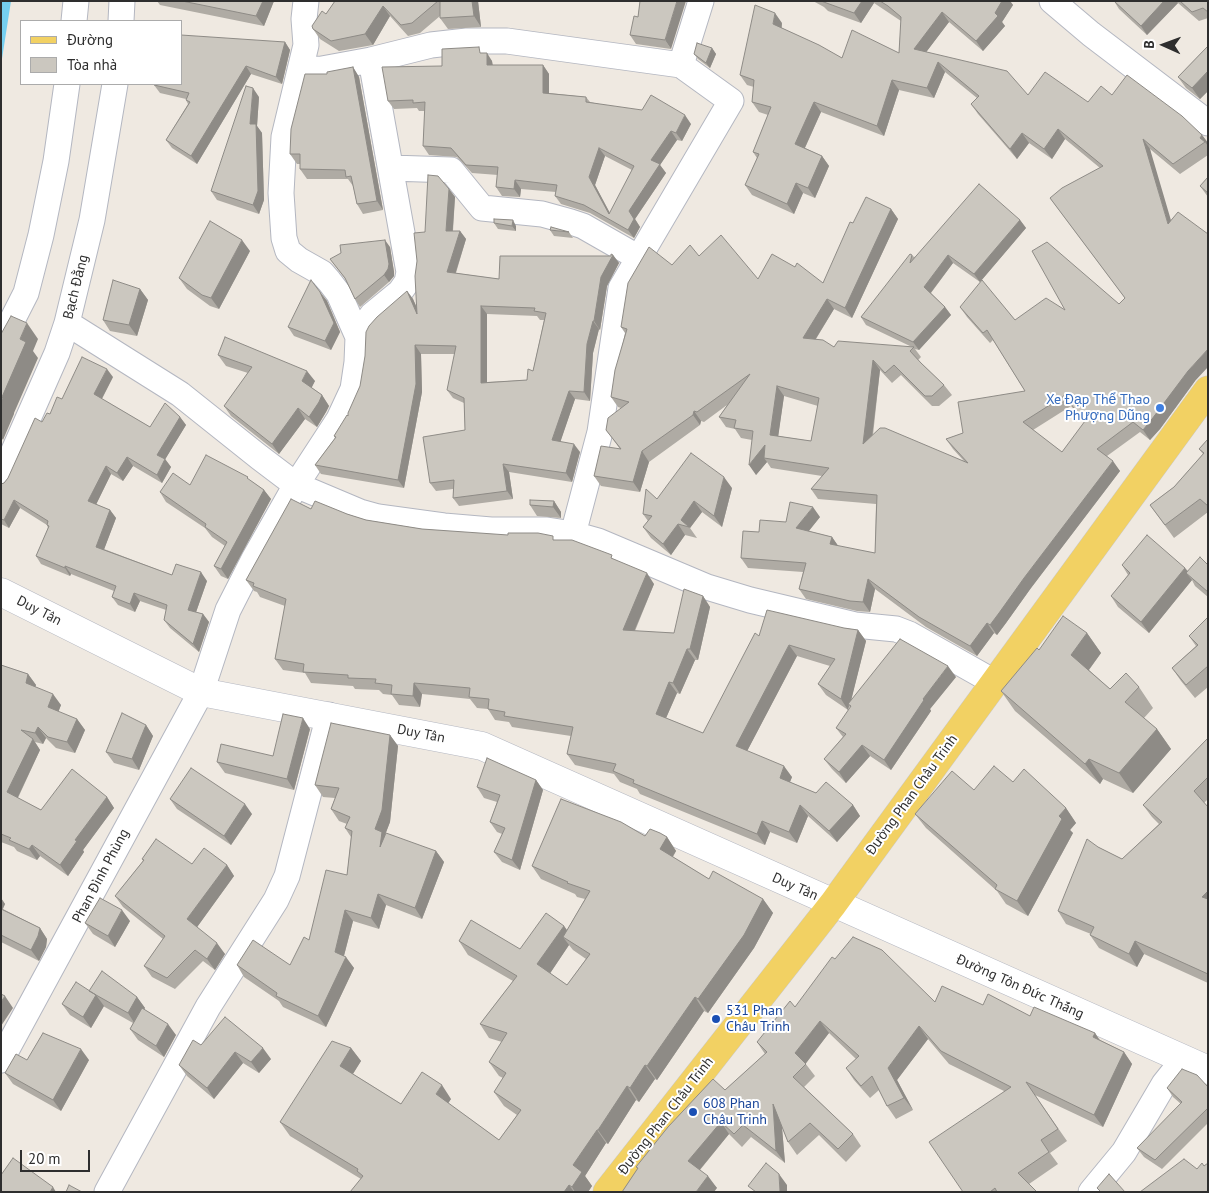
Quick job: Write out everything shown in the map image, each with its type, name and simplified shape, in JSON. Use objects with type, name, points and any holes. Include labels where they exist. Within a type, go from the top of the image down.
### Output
[{"type":"main road","name":"Đường Phan Châu Trinh","points":[[607,1192],[833,904],[1208,390]]},
{"type":"street","points":[[74,20],[76,1]]},
{"type":"street","points":[[121,20],[122,1]]},
{"type":"street","points":[[306,1],[304,20],[306,45],[284,136],[281,194],[284,238],[288,251],[299,260],[322,273],[339,294],[358,337]]},
{"type":"street","points":[[681,65],[701,1]]},
{"type":"street","points":[[1052,1],[1091,34],[1208,123]]},
{"type":"street","points":[[301,70],[322,69],[371,60],[431,45],[467,41],[507,40],[681,65],[731,101],[621,288],[600,432],[573,534]]},
{"type":"street","points":[[358,337],[372,315],[400,292],[407,282],[409,272],[371,60]]},
{"type":"street","points":[[1,342],[26,292],[41,235],[56,161],[67,85]]},
{"type":"street","name":"Bạch Đằng","points":[[1,480],[57,353],[67,323],[92,220],[115,85]]},
{"type":"street","points":[[391,168],[451,170],[482,208],[542,214],[571,222],[582,226],[639,258]]},
{"type":"street","points":[[67,323],[180,394],[296,485],[360,512],[378,517],[444,526],[490,530],[547,530],[598,540],[707,587],[750,600],[855,625],[896,630],[910,634],[994,682]]},
{"type":"street","name":"Phan Đình Phùng","points":[[1,1060],[201,692],[228,610],[254,559],[296,485],[339,419],[353,388],[358,337]]},
{"type":"street","name":"Duy Tân","points":[[1,592],[201,692],[329,715],[482,746],[833,904]]},
{"type":"street","points":[[107,1192],[208,1007],[276,900],[287,876],[329,715]]},
{"type":"street","name":"Đường Tôn Đức Thắng","points":[[833,904],[1199,1062]]},
{"type":"street","points":[[1091,1192],[1124,1152],[1164,1084],[1199,1062]]},
{"type":"water","points":[[1,1],[11,1],[1,65]]},
{"type":"building","points":[[182,1],[263,1],[256,16]]},
{"type":"building","points":[[335,1],[438,1],[412,23],[401,25],[383,6],[365,34],[331,41],[313,29],[312,26],[322,11],[326,14]]},
{"type":"building","points":[[440,1],[472,1],[474,16],[440,18]]},
{"type":"building","points":[[640,1],[677,1],[665,40],[630,35],[634,16],[638,17]]},
{"type":"building","points":[[821,1],[862,1],[854,13]]},
{"type":"building","points":[[880,1],[1002,1],[995,13],[998,16],[976,41],[942,12],[914,49],[1007,71],[1028,95],[1045,72],[1088,102],[1101,86],[1112,95],[1127,75],[1182,116],[1202,135],[1200,138],[1205,142],[1173,164],[1143,139],[1168,224],[1178,212],[1208,234],[1208,349],[1188,371],[1143,430],[1133,422],[1097,449],[1113,461],[990,625],[987,623],[970,646],[919,617],[868,579],[863,602],[850,601],[799,589],[806,563],[741,558],[743,531],[759,532],[760,520],[786,522],[790,502],[813,507],[796,528],[832,537],[830,544],[875,553],[877,495],[811,489],[829,468],[764,458],[765,445],[749,465],[753,431],[734,428],[736,420],[719,417],[750,374],[697,412],[694,411],[693,415],[642,451],[633,482],[594,476],[601,446],[621,449],[606,430],[608,418],[629,402],[611,397],[615,370],[627,329],[621,327],[628,283],[649,247],[672,265],[690,245],[699,256],[721,235],[758,279],[772,254],[795,267],[797,263],[823,283],[850,222],[853,223],[866,197],[891,209],[845,308],[827,299],[803,338],[823,340],[834,347],[838,341],[914,347],[910,351],[944,385],[932,396],[925,396],[894,365],[885,373],[873,360],[863,444],[880,428],[885,428],[968,463],[946,439],[963,433],[958,402],[1025,391],[987,330],[983,333],[960,307],[982,280],[1015,320],[1046,298],[1065,310],[1032,251],[1047,242],[1119,304],[1125,298],[1050,198],[1062,188],[1103,166],[1058,129],[1044,149],[1022,133],[1010,149],[971,104],[979,96],[938,62],[927,88],[892,80],[877,126],[814,102],[795,144],[822,156],[808,188],[796,183],[787,204],[745,185],[759,154],[753,152],[771,107],[752,102],[754,80],[740,75],[755,5],[775,13],[773,24],[842,58],[852,30],[899,53],[901,17]],"holes":[[[777,386],[819,398],[811,441],[770,435]],[[1064,396],[1085,421],[1062,452],[1023,422]]]},
{"type":"building","points":[[1114,1],[1164,1],[1141,26]]},
{"type":"building","points":[[1180,1],[1208,1],[1208,12],[1203,8],[1192,12]]},
{"type":"building","points":[[182,35],[285,42],[276,77],[246,66],[191,156],[166,140],[190,102],[186,100],[189,93],[154,85],[182,85]]},
{"type":"building","points":[[697,43],[712,48],[706,63],[694,54]]},
{"type":"building","points":[[1208,46],[1208,71],[1192,88],[1178,77]]},
{"type":"building","points":[[479,47],[480,53],[487,53],[487,65],[543,65],[543,93],[586,97],[586,102],[642,110],[651,95],[685,115],[676,133],[671,131],[651,160],[660,164],[629,211],[634,219],[628,230],[584,205],[555,196],[557,185],[515,180],[514,189],[496,187],[498,167],[466,165],[451,148],[423,146],[425,102],[413,103],[413,100],[388,101],[382,67],[442,66],[442,49]],"holes":[[[599,148],[634,166],[609,214],[589,177]]]},
{"type":"building","points":[[353,67],[377,201],[357,204],[351,176],[346,177],[345,170],[300,169],[300,154],[290,154],[291,129],[305,74],[327,74],[327,72]]},
{"type":"building","points":[[246,86],[253,88],[250,124],[256,124],[258,191],[253,205],[211,191]]},
{"type":"building","points":[[428,175],[438,176],[449,189],[446,231],[460,231],[447,272],[499,279],[500,256],[613,255],[601,277],[594,321],[587,344],[584,392],[569,391],[552,440],[574,444],[566,473],[503,464],[507,491],[453,498],[454,480],[430,483],[423,437],[465,430],[464,398],[447,390],[456,346],[415,345],[416,384],[398,480],[315,465],[336,437],[334,436],[348,416],[360,386],[365,356],[366,332],[369,326],[407,291],[417,314],[415,276],[417,261],[414,233],[425,232]],"holes":[[[481,306],[535,308],[534,311],[546,313],[533,371],[528,369],[527,380],[481,383]]]},
{"type":"building","points":[[1208,177],[1208,193],[1200,186]]},
{"type":"building","points":[[979,184],[1020,220],[974,274],[948,255],[924,287],[945,307],[913,342],[861,317],[910,254],[912,255],[910,263]]},
{"type":"building","points":[[494,219],[513,220],[512,226],[494,223]]},
{"type":"building","points":[[210,221],[242,240],[211,298],[202,295],[179,278]]},
{"type":"building","points":[[551,227],[569,232],[550,230]]},
{"type":"building","points":[[385,240],[389,264],[388,269],[384,275],[355,299],[345,278],[330,259],[341,253],[340,245]]},
{"type":"building","points":[[113,280],[140,289],[129,325],[103,320]]},
{"type":"building","points":[[311,280],[320,292],[334,323],[325,341],[288,327]]},
{"type":"building","points":[[11,316],[27,323],[20,339],[26,342],[1,402],[1,334]]},
{"type":"building","points":[[225,337],[307,371],[302,381],[322,395],[309,417],[298,408],[272,444],[224,406],[252,367],[218,355]]},
{"type":"building","points":[[82,357],[107,369],[94,394],[150,427],[165,403],[180,417],[157,455],[165,459],[157,475],[127,457],[117,473],[106,466],[88,501],[110,510],[96,547],[172,575],[176,564],[201,572],[188,610],[203,614],[193,644],[164,620],[167,605],[134,593],[130,604],[112,597],[116,586],[36,556],[49,526],[47,525],[48,521],[14,500],[4,520],[1,519],[1,484],[8,478],[35,418],[42,422],[47,413],[50,414],[57,397],[62,399]]},
{"type":"building","points":[[1208,439],[1208,506],[1200,499],[1165,525],[1150,505],[1174,487],[1204,453],[1199,449]]},
{"type":"building","points":[[691,453],[724,477],[714,516],[694,501],[681,520],[689,527],[678,524],[663,544],[643,527],[652,516],[643,514],[646,489],[657,499]]},
{"type":"building","points":[[206,455],[248,477],[264,490],[221,569],[214,566],[227,542],[205,527],[206,524],[160,492],[173,473],[190,485]]},
{"type":"building","points":[[291,499],[311,509],[315,501],[366,520],[422,529],[508,535],[508,533],[538,533],[553,536],[553,540],[572,540],[612,555],[611,558],[647,573],[623,630],[674,633],[684,589],[703,596],[690,649],[687,649],[673,683],[669,682],[656,714],[703,733],[755,633],[759,636],[767,610],[858,630],[841,699],[818,684],[835,659],[789,645],[736,746],[784,766],[780,778],[816,793],[826,782],[853,805],[829,831],[800,805],[789,832],[762,821],[757,834],[633,783],[634,780],[613,771],[616,764],[567,754],[573,727],[504,716],[505,712],[488,709],[489,699],[469,697],[470,688],[414,683],[413,696],[391,694],[392,685],[375,683],[376,679],[348,678],[348,675],[303,672],[304,664],[275,659],[286,599],[253,586],[254,583],[246,580]]},
{"type":"building","points":[[530,500],[554,501],[553,507],[530,505]]},
{"type":"building","points":[[1147,535],[1185,568],[1141,622],[1111,596],[1130,573],[1122,565]]},
{"type":"building","points":[[1200,557],[1208,565],[1208,592],[1186,573]]},
{"type":"building","points":[[1063,616],[1087,633],[1071,655],[1110,689],[1126,673],[1139,687],[1125,702],[1157,729],[1119,773],[1089,759],[1085,764],[1001,691],[1037,648],[1039,650]]},
{"type":"building","points":[[1208,617],[1208,666],[1186,685],[1172,668],[1198,645],[1189,636]]},
{"type":"building","points":[[900,639],[948,666],[923,699],[884,760],[862,745],[839,772],[824,759],[846,734],[836,728],[851,706],[848,704]]},
{"type":"building","points":[[1,665],[28,674],[26,683],[53,694],[48,707],[77,719],[67,742],[48,737],[38,727],[35,733],[21,730],[33,739],[7,792],[41,810],[72,769],[107,797],[75,840],[77,841],[60,865],[32,845],[29,849],[9,840],[11,838],[1,834]]},
{"type":"building","points":[[122,713],[146,725],[132,759],[106,752]]},
{"type":"building","points":[[283,714],[303,718],[287,779],[217,762],[221,744],[273,756]]},
{"type":"building","points":[[331,723],[390,735],[382,810],[375,829],[382,832],[380,847],[386,833],[436,851],[415,908],[378,894],[371,918],[345,910],[335,952],[346,957],[318,1016],[276,996],[277,993],[237,965],[253,940],[290,965],[304,937],[309,940],[326,870],[347,875],[352,831],[345,828],[350,817],[331,809],[339,788],[315,785]]},
{"type":"building","points":[[1208,738],[1208,777],[1194,791],[1208,807],[1208,891],[1202,897],[1208,899],[1208,974],[1135,941],[1129,954],[1090,935],[1094,927],[1058,911],[1087,839],[1122,859],[1162,822],[1143,805]]},
{"type":"building","points":[[487,758],[536,780],[512,860],[494,852],[505,828],[490,822],[500,795],[477,787]]},
{"type":"building","points":[[994,766],[1013,782],[1024,769],[1066,808],[1059,816],[1062,819],[1017,901],[995,889],[997,885],[915,814],[952,771],[974,790]]},
{"type":"building","points":[[191,768],[245,804],[224,836],[170,799]]},
{"type":"building","points":[[561,799],[621,822],[645,836],[650,829],[660,833],[667,837],[660,849],[709,879],[713,871],[763,899],[744,935],[698,999],[695,997],[630,1088],[627,1086],[573,1165],[582,1172],[572,1187],[569,1185],[564,1192],[350,1192],[363,1176],[357,1171],[358,1169],[280,1122],[332,1041],[351,1048],[340,1066],[401,1104],[422,1072],[442,1085],[436,1094],[499,1140],[521,1110],[494,1092],[506,1073],[489,1062],[507,1033],[480,1024],[517,976],[459,941],[471,920],[520,949],[546,913],[564,926],[537,964],[567,985],[590,954],[563,937],[590,891],[567,883],[532,866]]},
{"type":"building","points":[[156,839],[192,864],[204,848],[227,865],[187,919],[217,943],[207,959],[195,950],[167,978],[144,966],[165,936],[115,896],[144,860],[142,859]]},
{"type":"building","points":[[100,898],[122,910],[108,936],[85,923]]},
{"type":"building","points":[[1,909],[40,928],[31,950],[1,935]]},
{"type":"building","points":[[853,937],[882,950],[935,1002],[942,986],[983,1005],[988,994],[1030,1016],[1034,1007],[1095,1033],[1093,1037],[1124,1052],[1094,1115],[1026,1082],[1058,1129],[1041,1140],[1049,1152],[1018,1173],[1037,1192],[997,1192],[995,1188],[990,1192],[963,1192],[929,1142],[1011,1087],[941,1051],[919,1026],[888,1068],[904,1098],[887,1106],[872,1076],[861,1086],[846,1068],[859,1056],[820,1021],[795,1053],[806,1064],[793,1077],[853,1134],[838,1149],[810,1123],[788,1142],[773,1104],[776,1151],[743,1125],[734,1134],[721,1122],[688,1161],[708,1176],[696,1192],[622,1192],[638,1168],[636,1167],[668,1127],[713,1079],[725,1090],[767,1052],[757,1042],[790,1001],[795,1007],[832,957],[835,959]]},
{"type":"building","points":[[102,971],[137,997],[128,1013],[89,991]]},
{"type":"building","points":[[76,982],[96,995],[83,1017],[62,1004]]},
{"type":"building","points":[[1,994],[5,996],[1,1002]]},
{"type":"building","points":[[142,1008],[168,1024],[156,1046],[130,1029]]},
{"type":"building","points":[[225,1017],[263,1048],[251,1062],[235,1052],[207,1088],[179,1065],[193,1040],[201,1045]]},
{"type":"building","points":[[43,1033],[81,1049],[53,1100],[5,1073],[16,1054],[27,1060]]},
{"type":"building","points":[[1182,1069],[1197,1075],[1208,1087],[1208,1108],[1155,1160],[1137,1148],[1182,1102],[1167,1088]]},
{"type":"building","points":[[13,1158],[53,1187],[50,1192],[1,1192],[1,1175]]},
{"type":"building","points":[[1184,1159],[1197,1169],[1202,1163],[1204,1166],[1208,1163],[1208,1192],[1140,1192]]},
{"type":"building","points":[[766,1163],[779,1174],[780,1192],[756,1192],[748,1186]]},
{"type":"building","points":[[1109,1174],[1125,1192],[1097,1192],[1100,1191],[1097,1188]]},
{"type":"building","points":[[69,1185],[82,1192],[66,1192]]},
{"type":"place","name":"Xe Đạp Thể Thao Phượng Dũng","points":[[1160,408]]},
{"type":"place","name":"531 Phan Châu Trinh","points":[[716,1019]]},
{"type":"place","name":"608 Phan Châu Trinh","points":[[693,1112]]}]
